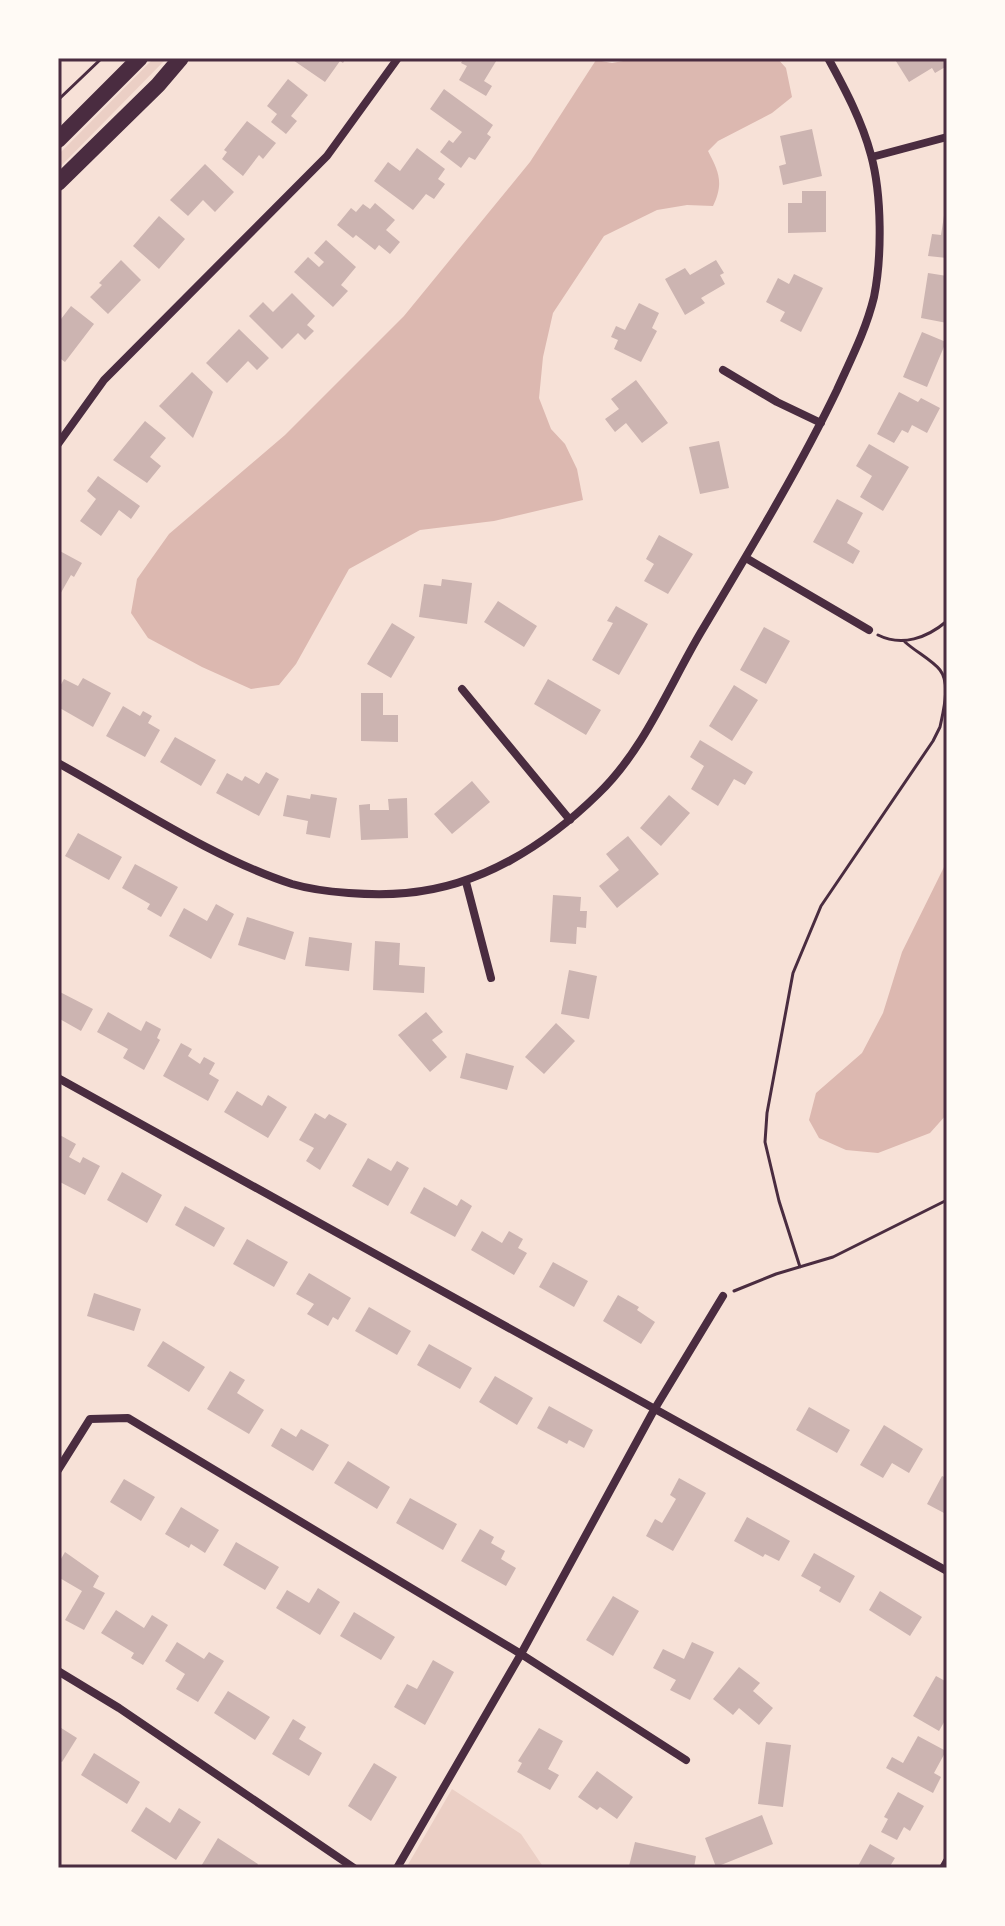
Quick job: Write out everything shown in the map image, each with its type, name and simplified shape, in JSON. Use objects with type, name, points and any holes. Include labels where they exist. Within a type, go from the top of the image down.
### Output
[{"type":"main road","points":[[58,140],[140,58]]},
{"type":"main road","points":[[58,183],[158,85],[181,58]]},
{"type":"street","points":[[58,444],[104,380],[327,156],[398,58]]},
{"type":"street","points":[[58,763],[230,858],[295,885],[350,892],[406,893],[466,882],[518,857],[570,820],[601,792],[629,758],[746,558],[821,423],[863,335],[874,295],[879,249],[872,157],[852,103],[828,58]]},
{"type":"street","points":[[872,157],[947,137]]},
{"type":"street","points":[[723,370],[777,402],[821,423]]},
{"type":"street","points":[[746,558],[869,630]]},
{"type":"street","points":[[462,689],[570,820]]},
{"type":"street","points":[[466,882],[491,978]]},
{"type":"street","points":[[58,1078],[947,1571]]},
{"type":"street","points":[[397,1868],[521,1654],[654,1410],[723,1296]]},
{"type":"street","points":[[58,1470],[90,1419],[128,1418],[521,1654],[686,1760]]},
{"type":"street","points":[[58,1671],[119,1708],[354,1868]]},
{"type":"street","points":[[943,1868],[947,1861]]},
{"type":"path","points":[[58,100],[102,58]]},
{"type":"path","points":[[869,630],[882,638],[905,642],[924,636],[947,621]]},
{"type":"path","points":[[800,1267],[779,1201],[765,1142],[767,1113],[793,973],[813,919],[940,727],[944,677],[940,669],[905,642]]},
{"type":"path","points":[[723,1296],[833,1257],[947,1200]]},
{"type":"shaded area","points":[[154,58],[167,58],[58,169],[58,155]]},
{"type":"shaded area","points":[[640,58],[777,58],[786,68],[792,97],[772,113],[718,141],[708,151],[719,178],[713,206],[687,205],[657,210],[604,236],[553,313],[543,357],[539,398],[551,429],[565,444],[577,469],[583,500],[494,521],[420,530],[349,569],[296,664],[279,685],[251,689],[148,638],[131,613],[137,579],[169,534],[285,435],[404,316],[530,162],[596,60],[612,63]]},
{"type":"shaded area","points":[[947,861],[947,1114],[930,1133],[878,1153],[846,1150],[819,1138],[809,1120],[816,1093],[862,1053],[883,1013],[902,952]]},
{"type":"shaded area","points":[[452,1789],[521,1834],[544,1868],[406,1868]]},
{"type":"building","points":[[290,58],[346,58],[343,63],[340,61],[325,82]]},
{"type":"building","points":[[464,58],[498,58],[484,81],[492,86],[486,96],[459,80],[467,66],[461,63]]},
{"type":"building","points":[[894,58],[947,58],[947,66],[935,73],[932,68],[909,82]]},
{"type":"building","points":[[288,79],[308,95],[291,116],[297,121],[286,134],[271,122],[277,114],[267,106]]},
{"type":"building","points":[[444,89],[493,125],[487,134],[491,137],[475,160],[469,157],[461,168],[440,152],[449,140],[453,143],[462,132],[430,109]]},
{"type":"building","points":[[247,121],[276,143],[263,159],[259,155],[243,176],[222,159],[227,152],[224,150]]},
{"type":"building","points":[[812,129],[822,176],[783,185],[779,166],[786,164],[780,136]]},
{"type":"building","points":[[417,148],[445,169],[438,179],[445,184],[434,199],[426,194],[413,210],[374,181],[388,162],[400,171]]},
{"type":"building","points":[[205,164],[234,192],[215,212],[203,200],[188,216],[170,200]]},
{"type":"building","points":[[802,191],[826,191],[826,232],[788,233],[788,203],[802,203]]},
{"type":"building","points":[[375,203],[395,220],[386,230],[400,242],[390,254],[379,245],[375,250],[356,235],[353,238],[337,225],[351,208],[356,212],[363,204],[370,209]]},
{"type":"building","points":[[945,209],[947,258],[928,256],[932,234],[941,235]]},
{"type":"building","points":[[159,216],[185,239],[159,269],[133,246]]},
{"type":"building","points":[[326,240],[356,267],[341,285],[348,291],[333,307],[294,272],[308,257],[319,267],[324,262],[314,253]]},
{"type":"building","points":[[121,260],[141,280],[108,314],[90,297]]},
{"type":"building","points":[[716,260],[724,273],[720,275],[725,284],[701,298],[705,303],[685,315],[665,279],[685,268],[690,275]]},
{"type":"building","points":[[928,273],[947,276],[947,323],[921,318]]},
{"type":"building","points":[[794,274],[823,288],[801,332],[780,321],[785,312],[766,302],[778,278],[789,284]]},
{"type":"building","points":[[292,293],[315,316],[307,325],[314,331],[305,340],[298,333],[282,349],[249,316],[263,302],[273,312]]},
{"type":"building","points":[[639,303],[659,313],[652,328],[657,331],[641,362],[614,349],[618,340],[611,337],[616,326],[625,330]]},
{"type":"building","points":[[71,306],[94,324],[65,362],[58,357],[58,323]]},
{"type":"building","points":[[239,329],[269,358],[257,370],[248,361],[227,383],[206,363]]},
{"type":"building","points":[[922,332],[946,342],[927,387],[903,377]]},
{"type":"building","points":[[192,372],[213,392],[193,438],[159,406]]},
{"type":"building","points":[[636,380],[668,423],[642,443],[626,423],[615,432],[605,419],[619,409],[611,399]]},
{"type":"building","points":[[899,392],[918,402],[921,398],[940,408],[927,433],[912,425],[908,433],[902,430],[894,443],[877,434]]},
{"type":"building","points":[[145,421],[166,438],[150,457],[161,466],[147,483],[113,460]]},
{"type":"building","points":[[719,441],[729,488],[700,494],[689,447]]},
{"type":"building","points":[[869,444],[909,467],[883,511],[860,497],[872,476],[856,466]]},
{"type":"building","points":[[98,476],[140,506],[131,519],[119,510],[101,536],[80,521],[96,499],[87,491]]},
{"type":"building","points":[[837,499],[863,513],[847,543],[860,551],[853,564],[813,542]]},
{"type":"building","points":[[659,535],[693,554],[668,594],[644,581],[654,564],[646,559]]},
{"type":"building","points":[[58,550],[82,563],[58,598]]},
{"type":"building","points":[[442,579],[472,583],[467,624],[419,617],[424,584],[441,586]]},
{"type":"building","points":[[498,601],[537,626],[524,647],[484,622]]},
{"type":"building","points":[[616,606],[648,624],[619,675],[592,660],[613,623],[607,621]]},
{"type":"building","points":[[392,623],[415,637],[391,678],[367,664]]},
{"type":"building","points":[[764,627],[790,641],[766,684],[740,670]]},
{"type":"building","points":[[83,678],[111,693],[93,727],[58,707],[58,690],[64,679],[78,686]]},
{"type":"building","points":[[548,679],[601,710],[586,735],[534,704]]},
{"type":"building","points":[[734,685],[758,700],[732,741],[709,726]]},
{"type":"building","points":[[361,693],[383,693],[383,715],[398,715],[398,742],[361,741]]},
{"type":"building","points":[[123,706],[140,716],[143,711],[152,716],[148,723],[160,730],[145,757],[106,736]]},
{"type":"building","points":[[175,737],[216,760],[201,786],[160,762]]},
{"type":"building","points":[[700,740],[753,772],[745,785],[734,779],[718,806],[691,789],[704,766],[690,757]]},
{"type":"building","points":[[266,772],[279,779],[259,816],[216,793],[227,773],[242,781],[245,776],[259,784]]},
{"type":"building","points":[[472,781],[490,802],[452,834],[434,814]]},
{"type":"building","points":[[311,794],[337,798],[330,838],[306,834],[308,821],[283,816],[287,795],[310,799]]},
{"type":"building","points":[[669,795],[690,813],[661,846],[640,828]]},
{"type":"building","points":[[407,798],[408,838],[361,840],[359,805],[370,804],[370,810],[389,810],[388,799]]},
{"type":"building","points":[[78,833],[122,857],[109,880],[65,856]]},
{"type":"building","points":[[628,836],[659,874],[617,908],[599,886],[619,870],[606,854]]},
{"type":"building","points":[[135,864],[178,887],[161,917],[147,909],[150,904],[122,888]]},
{"type":"building","points":[[553,895],[581,897],[580,911],[587,911],[586,928],[577,927],[576,944],[550,942]]},
{"type":"building","points":[[216,904],[234,914],[211,959],[169,936],[184,908],[207,921]]},
{"type":"building","points":[[247,917],[294,932],[285,960],[238,945]]},
{"type":"building","points":[[309,937],[352,943],[349,971],[305,966]]},
{"type":"building","points":[[375,941],[400,943],[399,965],[425,967],[424,993],[373,990]]},
{"type":"building","points":[[569,970],[597,976],[589,1019],[561,1014]]},
{"type":"building","points":[[58,991],[93,1009],[81,1031],[58,1018]]},
{"type":"building","points":[[108,1012],[141,1031],[146,1021],[161,1029],[157,1038],[160,1040],[144,1070],[123,1058],[128,1049],[97,1032]]},
{"type":"building","points":[[426,1012],[443,1032],[432,1040],[447,1057],[430,1072],[398,1035]]},
{"type":"building","points":[[556,1023],[575,1041],[544,1074],[525,1057]]},
{"type":"building","points":[[181,1043],[192,1049],[188,1056],[200,1064],[204,1057],[215,1063],[209,1074],[219,1080],[208,1101],[163,1076]]},
{"type":"building","points":[[466,1053],[514,1066],[507,1090],[460,1078]]},
{"type":"building","points":[[237,1091],[262,1106],[268,1095],[287,1107],[268,1138],[224,1112]]},
{"type":"building","points":[[315,1113],[325,1119],[329,1114],[347,1124],[320,1170],[306,1161],[314,1148],[299,1140]]},
{"type":"building","points":[[58,1134],[76,1144],[69,1157],[80,1163],[83,1157],[100,1166],[85,1195],[58,1181]]},
{"type":"building","points":[[368,1158],[391,1171],[397,1161],[409,1168],[388,1206],[352,1186]]},
{"type":"building","points":[[122,1172],[162,1195],[147,1223],[107,1200]]},
{"type":"building","points":[[424,1187],[457,1206],[461,1199],[472,1206],[455,1237],[410,1213]]},
{"type":"building","points":[[185,1206],[225,1228],[214,1247],[175,1225]]},
{"type":"building","points":[[482,1231],[502,1243],[509,1231],[523,1239],[518,1248],[527,1253],[514,1275],[471,1250]]},
{"type":"building","points":[[247,1239],[288,1262],[274,1287],[233,1264]]},
{"type":"building","points":[[553,1262],[588,1281],[574,1307],[539,1287]]},
{"type":"building","points":[[309,1273],[351,1298],[338,1320],[333,1317],[328,1326],[307,1314],[314,1304],[296,1294]]},
{"type":"building","points":[[94,1293],[141,1309],[134,1331],[87,1316]]},
{"type":"building","points":[[618,1295],[639,1307],[637,1310],[655,1322],[641,1344],[603,1321]]},
{"type":"building","points":[[369,1307],[411,1331],[397,1355],[355,1331]]},
{"type":"building","points":[[163,1341],[205,1367],[189,1392],[147,1366]]},
{"type":"building","points":[[429,1344],[472,1368],[460,1389],[417,1365]]},
{"type":"building","points":[[230,1371],[245,1380],[237,1393],[264,1410],[249,1434],[207,1409]]},
{"type":"building","points":[[495,1376],[533,1398],[517,1425],[479,1402]]},
{"type":"building","points":[[549,1406],[593,1430],[584,1448],[569,1440],[567,1444],[537,1428]]},
{"type":"building","points":[[809,1407],[850,1430],[837,1453],[796,1430]]},
{"type":"building","points":[[884,1425],[923,1449],[909,1473],[892,1463],[883,1478],[860,1465]]},
{"type":"building","points":[[281,1428],[296,1437],[301,1429],[329,1445],[313,1471],[271,1446]]},
{"type":"building","points":[[348,1461],[390,1487],[377,1509],[334,1483]]},
{"type":"building","points":[[942,1476],[947,1478],[947,1507],[944,1513],[927,1504]]},
{"type":"building","points":[[679,1478],[706,1493],[673,1551],[646,1536],[655,1519],[662,1523],[676,1499],[670,1495]]},
{"type":"building","points":[[124,1479],[155,1497],[141,1521],[110,1502]]},
{"type":"building","points":[[410,1498],[457,1524],[443,1550],[396,1523]]},
{"type":"building","points":[[181,1507],[219,1530],[205,1553],[165,1534]]},
{"type":"building","points":[[747,1517],[790,1541],[779,1561],[765,1554],[763,1557],[734,1541]]},
{"type":"building","points":[[480,1529],[494,1537],[491,1543],[505,1551],[501,1559],[516,1568],[506,1586],[461,1561]]},
{"type":"building","points":[[236,1542],[279,1567],[265,1590],[223,1565]]},
{"type":"building","points":[[65,1552],[99,1576],[93,1587],[105,1593],[84,1630],[65,1620],[82,1591],[58,1577],[58,1564]]},
{"type":"building","points":[[814,1553],[855,1576],[840,1603],[801,1576]]},
{"type":"building","points":[[318,1588],[340,1602],[320,1635],[276,1608],[287,1590],[309,1603]]},
{"type":"building","points":[[880,1591],[922,1617],[910,1636],[869,1610]]},
{"type":"building","points":[[613,1596],[639,1611],[613,1656],[586,1640]]},
{"type":"building","points":[[116,1610],[144,1628],[152,1615],[168,1625],[143,1665],[131,1658],[134,1653],[101,1633]]},
{"type":"building","points":[[354,1612],[395,1637],[381,1660],[340,1636]]},
{"type":"building","points":[[177,1642],[204,1659],[209,1652],[224,1661],[198,1702],[176,1689],[185,1674],[165,1661]]},
{"type":"building","points":[[692,1642],[714,1652],[690,1700],[670,1690],[676,1680],[653,1668],[663,1649],[684,1659]]},
{"type":"building","points":[[433,1660],[454,1672],[425,1725],[394,1707],[407,1684],[417,1689]]},
{"type":"building","points":[[739,1667],[760,1683],[753,1691],[773,1708],[759,1725],[739,1708],[733,1715],[713,1699]]},
{"type":"building","points":[[936,1676],[947,1682],[947,1717],[939,1731],[913,1716]]},
{"type":"building","points":[[228,1691],[270,1717],[255,1740],[214,1713]]},
{"type":"building","points":[[293,1719],[306,1727],[299,1739],[322,1753],[309,1776],[272,1754]]},
{"type":"building","points":[[58,1726],[77,1738],[62,1762],[58,1760]]},
{"type":"building","points":[[539,1728],[563,1741],[548,1769],[559,1775],[550,1790],[517,1772],[522,1763],[518,1761]]},
{"type":"building","points":[[918,1736],[946,1751],[934,1773],[941,1777],[933,1793],[886,1768],[892,1757],[903,1763]]},
{"type":"building","points":[[766,1742],[791,1745],[783,1807],[758,1804]]},
{"type":"building","points":[[94,1753],[140,1782],[127,1804],[81,1775]]},
{"type":"building","points":[[374,1763],[397,1777],[371,1821],[348,1806]]},
{"type":"building","points":[[597,1771],[633,1797],[617,1819],[578,1797]]},
{"type":"building","points":[[898,1792],[924,1806],[910,1831],[904,1827],[897,1840],[881,1832],[888,1819],[884,1817]]},
{"type":"building","points":[[146,1807],[170,1823],[179,1808],[201,1822],[176,1860],[131,1831]]},
{"type":"building","points":[[762,1815],[773,1844],[716,1867],[705,1838]]},
{"type":"building","points":[[218,1838],[258,1864],[256,1868],[200,1868]]},
{"type":"building","points":[[635,1842],[696,1856],[694,1868],[629,1866]]},
{"type":"building","points":[[870,1844],[895,1858],[889,1868],[857,1868]]}]
